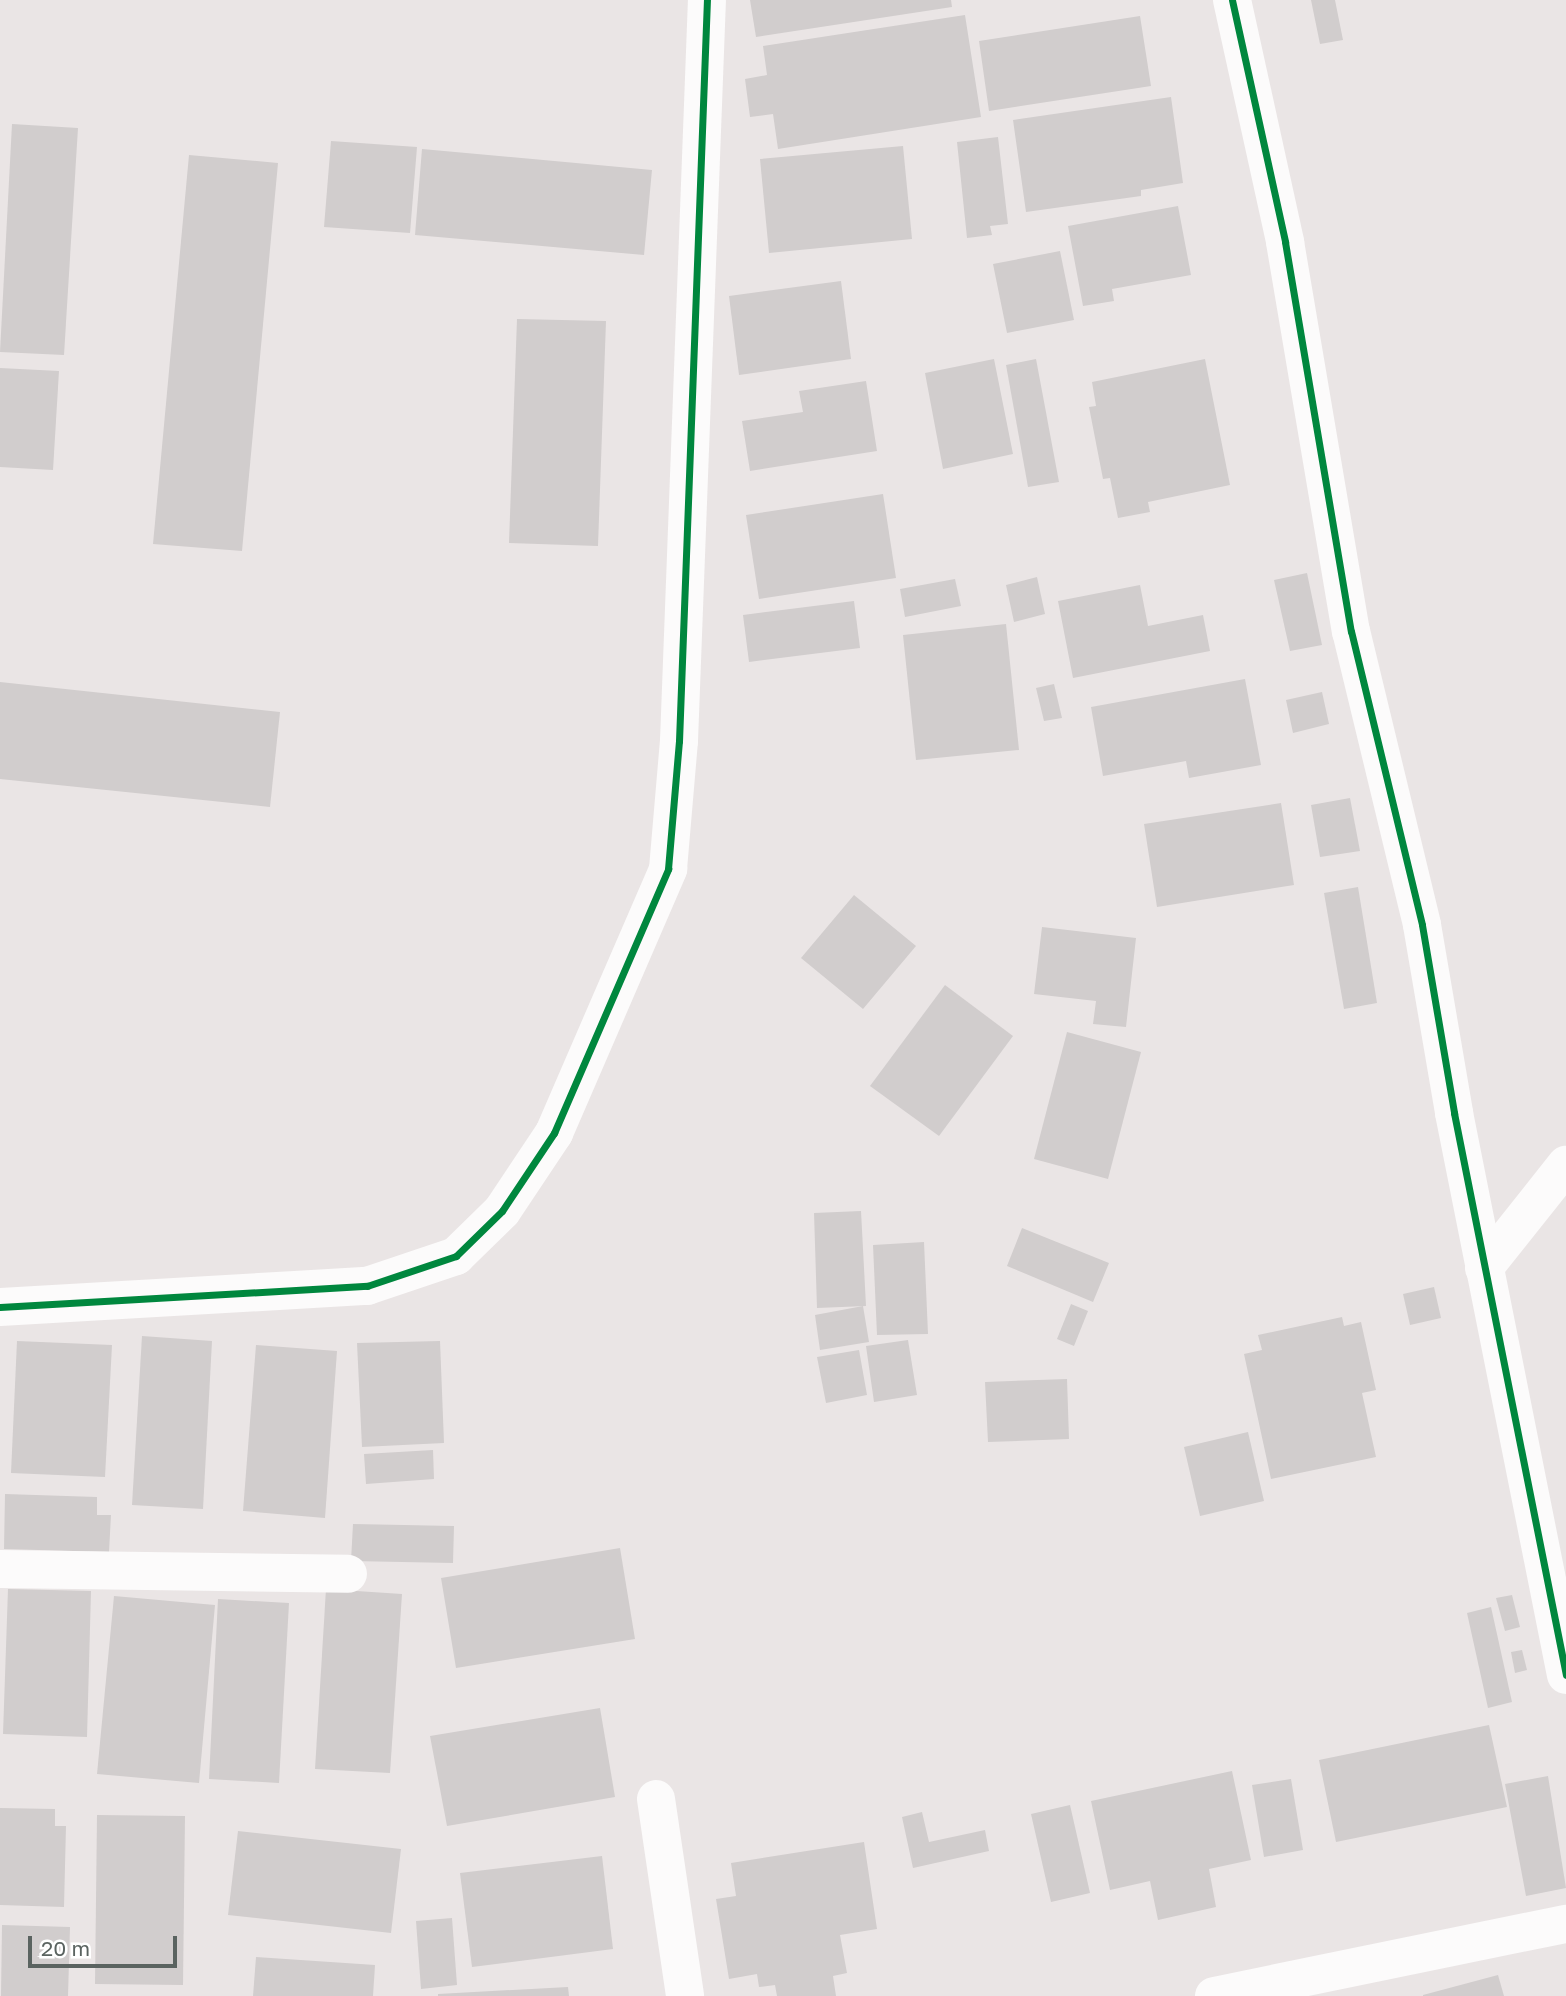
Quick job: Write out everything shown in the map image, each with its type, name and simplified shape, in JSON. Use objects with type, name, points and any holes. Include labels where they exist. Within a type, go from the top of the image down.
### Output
[{"type":"street","points":[[0,1307],[367,1286],[456,1255],[502,1211],[554,1133],[668,869],[678,741],[707,0]]},
{"type":"street","points":[[1232,0],[1285,242],[1351,631],[1422,925],[1483,1268],[1566,1675]]},
{"type":"street","points":[[1483,1268],[1566,1165]]},
{"type":"street","points":[[0,1569],[348,1574]]},
{"type":"street","points":[[656,1799],[685,1996]]},
{"type":"street","points":[[1214,1996],[1566,1924]]},
{"type":"building","points":[[750,0],[951,0],[952,7],[756,37]]},
{"type":"building","points":[[1311,0],[1335,0],[1343,40],[1320,44]]},
{"type":"building","points":[[965,15],[981,117],[778,149],[773,114],[750,117],[745,79],[767,75],[763,46]]},
{"type":"building","points":[[1140,16],[1151,86],[989,111],[979,41]]},
{"type":"building","points":[[1171,97],[1183,183],[1141,190],[1141,196],[1026,212],[1013,120]]},
{"type":"building","points":[[12,124],[78,128],[64,355],[0,352]]},
{"type":"building","points":[[998,137],[1008,224],[990,226],[992,235],[967,238],[957,142]]},
{"type":"building","points":[[331,141],[417,147],[410,233],[324,227]]},
{"type":"building","points":[[903,146],[912,239],[769,253],[760,159]]},
{"type":"building","points":[[422,149],[652,170],[644,255],[415,235]]},
{"type":"building","points":[[189,155],[278,163],[242,551],[153,544]]},
{"type":"building","points":[[1178,206],[1191,275],[1112,289],[1114,301],[1083,306],[1068,226]]},
{"type":"building","points":[[1060,251],[1074,320],[1007,333],[993,264]]},
{"type":"building","points":[[841,281],[851,359],[739,375],[729,296]]},
{"type":"building","points":[[517,319],[606,321],[598,546],[509,543]]},
{"type":"building","points":[[994,359],[1013,454],[943,469],[925,373]]},
{"type":"building","points":[[1036,359],[1059,482],[1028,487],[1006,365]]},
{"type":"building","points":[[1205,359],[1230,485],[1148,502],[1150,512],[1118,518],[1110,478],[1103,479],[1089,407],[1096,406],[1092,382]]},
{"type":"building","points":[[0,368],[59,371],[53,470],[0,467]]},
{"type":"building","points":[[866,381],[877,451],[750,471],[742,421],[803,412],[799,391]]},
{"type":"building","points":[[883,494],[896,578],[759,599],[746,515]]},
{"type":"building","points":[[1307,573],[1322,645],[1290,651],[1274,580]]},
{"type":"building","points":[[1037,577],[1045,614],[1014,622],[1006,585]]},
{"type":"building","points":[[955,579],[961,606],[905,617],[900,589]]},
{"type":"building","points":[[1140,585],[1148,626],[1203,615],[1210,651],[1073,678],[1058,601]]},
{"type":"building","points":[[854,601],[860,648],[749,662],[743,615]]},
{"type":"building","points":[[1006,624],[1019,750],[916,760],[903,635]]},
{"type":"building","points":[[1245,679],[1261,765],[1189,778],[1186,761],[1103,776],[1091,707]]},
{"type":"building","points":[[0,682],[280,712],[270,807],[0,779]]},
{"type":"building","points":[[1054,684],[1062,718],[1044,721],[1036,688]]},
{"type":"building","points":[[1322,692],[1329,724],[1293,733],[1286,700]]},
{"type":"building","points":[[1350,798],[1360,851],[1320,857],[1311,805]]},
{"type":"building","points":[[1281,803],[1294,885],[1157,907],[1144,824]]},
{"type":"building","points":[[1358,887],[1377,1003],[1344,1009],[1324,893]]},
{"type":"building","points":[[854,895],[916,946],[863,1009],[801,958]]},
{"type":"building","points":[[1042,927],[1136,938],[1126,1027],[1093,1024],[1096,1001],[1034,994]]},
{"type":"building","points":[[945,985],[1013,1036],[939,1136],[870,1086]]},
{"type":"building","points":[[1067,1032],[1141,1052],[1108,1179],[1034,1159]]},
{"type":"building","points":[[861,1211],[866,1306],[817,1308],[814,1213]]},
{"type":"building","points":[[1022,1228],[1109,1263],[1093,1302],[1007,1266]]},
{"type":"building","points":[[924,1242],[928,1334],[877,1335],[873,1245]]},
{"type":"building","points":[[1434,1287],[1441,1318],[1410,1325],[1403,1294]]},
{"type":"building","points":[[1071,1304],[1088,1311],[1074,1346],[1057,1339]]},
{"type":"building","points":[[863,1306],[869,1342],[820,1350],[815,1315]]},
{"type":"building","points":[[1342,1317],[1344,1326],[1361,1322],[1376,1390],[1362,1393],[1376,1457],[1271,1479],[1244,1354],[1262,1350],[1258,1335]]},
{"type":"building","points":[[142,1336],[212,1341],[203,1509],[132,1505]]},
{"type":"building","points":[[908,1340],[917,1395],[874,1402],[866,1346]]},
{"type":"building","points":[[17,1341],[112,1345],[105,1477],[11,1473]]},
{"type":"building","points":[[440,1341],[444,1443],[362,1447],[357,1343]]},
{"type":"building","points":[[256,1345],[337,1351],[325,1518],[243,1511]]},
{"type":"building","points":[[859,1350],[867,1395],[826,1403],[817,1357]]},
{"type":"building","points":[[1067,1379],[1069,1439],[988,1442],[985,1382]]},
{"type":"building","points":[[1248,1432],[1264,1501],[1200,1516],[1184,1447]]},
{"type":"building","points":[[433,1450],[434,1479],[366,1484],[364,1454]]},
{"type":"building","points":[[5,1494],[97,1497],[97,1515],[111,1515],[109,1552],[4,1549]]},
{"type":"building","points":[[353,1524],[454,1526],[453,1563],[351,1561]]},
{"type":"building","points":[[620,1548],[635,1639],[456,1668],[441,1578]]},
{"type":"building","points":[[8,1589],[91,1591],[87,1737],[3,1734]]},
{"type":"building","points":[[326,1589],[402,1594],[390,1773],[315,1769]]},
{"type":"building","points":[[1512,1595],[1520,1627],[1505,1631],[1496,1598]]},
{"type":"building","points":[[114,1596],[215,1605],[199,1783],[97,1774]]},
{"type":"building","points":[[218,1599],[289,1603],[279,1783],[209,1779]]},
{"type":"building","points":[[1491,1607],[1512,1702],[1488,1708],[1467,1613]]},
{"type":"building","points":[[1522,1650],[1527,1670],[1515,1673],[1511,1652]]},
{"type":"building","points":[[600,1708],[615,1797],[447,1826],[430,1736]]},
{"type":"building","points":[[1489,1725],[1507,1807],[1336,1842],[1319,1760]]},
{"type":"building","points":[[1232,1771],[1251,1860],[1209,1869],[1216,1907],[1158,1920],[1150,1881],[1110,1890],[1091,1801]]},
{"type":"building","points":[[1548,1776],[1566,1888],[1526,1896],[1505,1784]]},
{"type":"building","points":[[1291,1779],[1303,1850],[1264,1857],[1252,1785]]},
{"type":"building","points":[[1070,1805],[1090,1893],[1051,1902],[1031,1814]]},
{"type":"building","points":[[0,1808],[55,1809],[55,1826],[66,1826],[64,1907],[0,1905]]},
{"type":"building","points":[[922,1812],[929,1842],[985,1830],[989,1851],[913,1868],[902,1817]]},
{"type":"building","points":[[97,1815],[185,1816],[183,1985],[95,1984]]},
{"type":"building","points":[[238,1831],[401,1849],[391,1933],[228,1915]]},
{"type":"building","points":[[864,1842],[877,1929],[840,1935],[847,1973],[833,1976],[836,1996],[777,1996],[775,1985],[759,1987],[757,1974],[729,1979],[716,1899],[736,1896],[731,1863]]},
{"type":"building","points":[[602,1856],[613,1949],[472,1967],[460,1873]]},
{"type":"building","points":[[452,1918],[457,1985],[421,1989],[416,1921]]},
{"type":"building","points":[[2,1925],[70,1927],[68,1996],[1,1996]]},
{"type":"building","points":[[256,1957],[375,1965],[373,1996],[253,1996]]},
{"type":"building","points":[[1498,1975],[1504,1996],[1423,1996],[1423,1995]]},
{"type":"building","points":[[568,1987],[569,1996],[438,1996],[438,1994]]},
{"type":"cycle path","points":[[0,1307],[367,1286],[456,1256],[502,1211],[554,1133],[668,869],[679,741],[707,0]]},
{"type":"cycle path","points":[[1232,0],[1285,242],[1351,631],[1422,925],[1454,1113],[1566,1675]]}]
